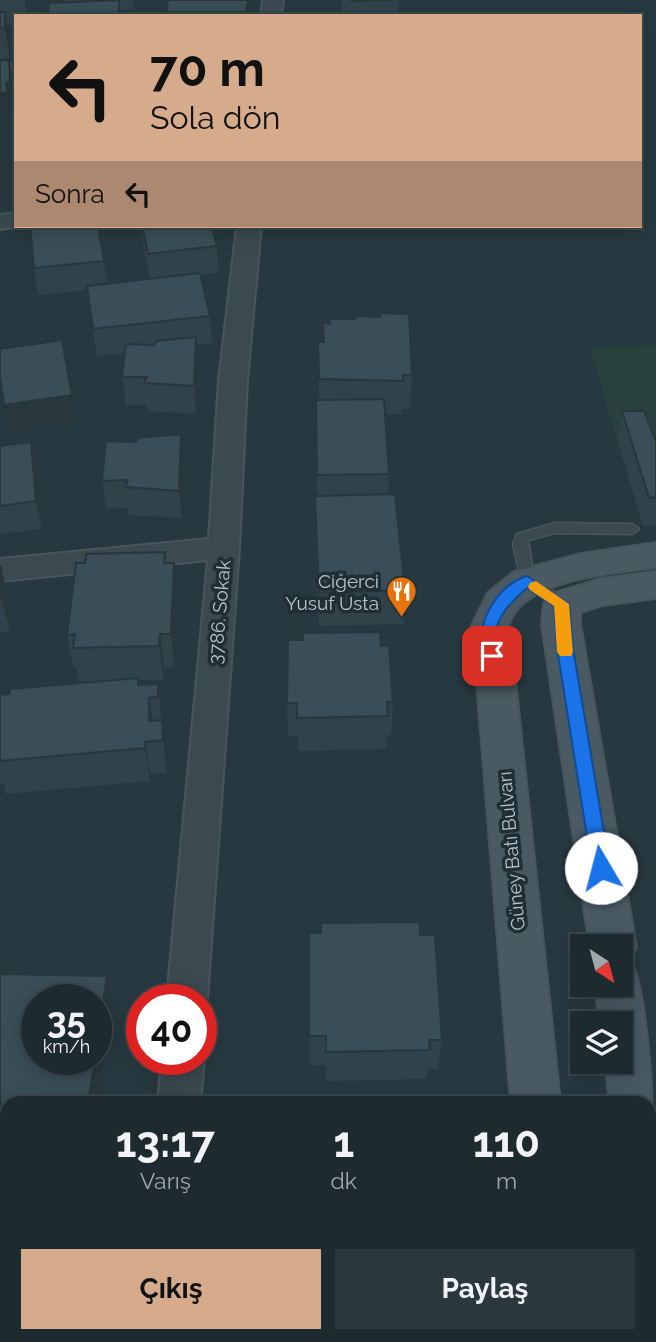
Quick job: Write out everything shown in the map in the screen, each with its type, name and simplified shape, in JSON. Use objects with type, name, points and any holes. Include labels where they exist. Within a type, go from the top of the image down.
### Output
[{"type":"street","name":"3786. Sokak","points":[[188,984],[224,548],[233,380],[249,228]]},
{"type":"street","points":[[0,570],[224,548]]},
{"type":"street","points":[[514,591],[581,566],[656,555]]},
{"type":"street","points":[[610,934],[561,614],[601,592],[656,585]]},
{"type":"street","name":"Güney Batı Bulvarı","points":[[514,591],[488,632],[496,681],[534,1096]]},
{"type":"street","points":[[620,998],[634,1096]]},
{"type":"street","points":[[180,1096],[182,1075]]},
{"type":"lane","points":[[561,614],[514,591],[522,537],[555,528],[632,528]]},
{"type":"green space","points":[[656,345],[656,475],[617,439],[590,348]]},
{"type":"building","points":[[119,0],[119,14],[48,14],[49,3]]},
{"type":"building","points":[[168,0],[248,0],[246,12],[166,12]]},
{"type":"building","points":[[0,12],[5,12],[5,28],[0,29]]},
{"type":"building","points":[[0,60],[9,60],[10,81],[6,84],[8,92],[0,93]]},
{"type":"building","points":[[0,131],[2,164],[0,164]]},
{"type":"building","points":[[30,228],[98,228],[104,261],[34,268]]},
{"type":"building","points":[[142,228],[212,228],[217,246],[148,254]]},
{"type":"building","points":[[200,273],[210,316],[93,329],[87,286]]},
{"type":"building","points":[[381,313],[409,314],[412,375],[403,375],[403,381],[319,379],[318,342],[324,342],[323,323],[330,324],[330,319],[355,319],[356,316],[380,317]]},
{"type":"building","points":[[196,337],[194,386],[144,383],[147,377],[122,377],[126,344],[154,345],[156,341]]},
{"type":"building","points":[[62,340],[72,395],[4,405],[0,349]]},
{"type":"building","points":[[384,399],[389,474],[317,475],[316,400]]},
{"type":"building","points":[[622,411],[644,411],[656,441],[656,497],[649,498]]},
{"type":"building","points":[[181,434],[179,491],[125,487],[128,480],[102,481],[106,441],[136,442],[138,438]]},
{"type":"building","points":[[31,442],[36,501],[0,506],[0,446]]},
{"type":"building","points":[[395,494],[405,590],[319,593],[315,496]]},
{"type":"building","points":[[165,552],[164,563],[174,563],[171,634],[160,634],[159,646],[73,648],[75,634],[67,635],[76,563],[85,563],[86,554]]},
{"type":"building","points":[[1,567],[1,598],[0,598]]},
{"type":"building","points":[[380,632],[381,646],[389,645],[393,702],[387,702],[388,716],[297,718],[297,703],[287,703],[288,640],[303,640],[303,633]]},
{"type":"building","points":[[138,678],[138,685],[158,684],[158,697],[149,698],[149,721],[162,720],[163,740],[145,742],[145,748],[0,761],[0,695],[9,694],[10,689]]},
{"type":"building","points":[[420,922],[420,935],[435,935],[442,1040],[429,1040],[430,1050],[326,1052],[326,1036],[309,1036],[309,933],[321,933],[321,923]]},
{"type":"building","points":[[0,974],[107,976],[106,984],[21,984],[21,1075],[92,1075],[89,1096],[0,1096]]},
{"type":"slow traffic","points":[[536,587],[562,604],[561,624],[565,652]]},
{"type":"place","name":"Ciğerci Yusuf Usta","points":[[402,619]]},
{"type":"route","points":[[492,656],[488,632],[501,601],[527,581],[562,604],[561,624],[601,868]]}]
